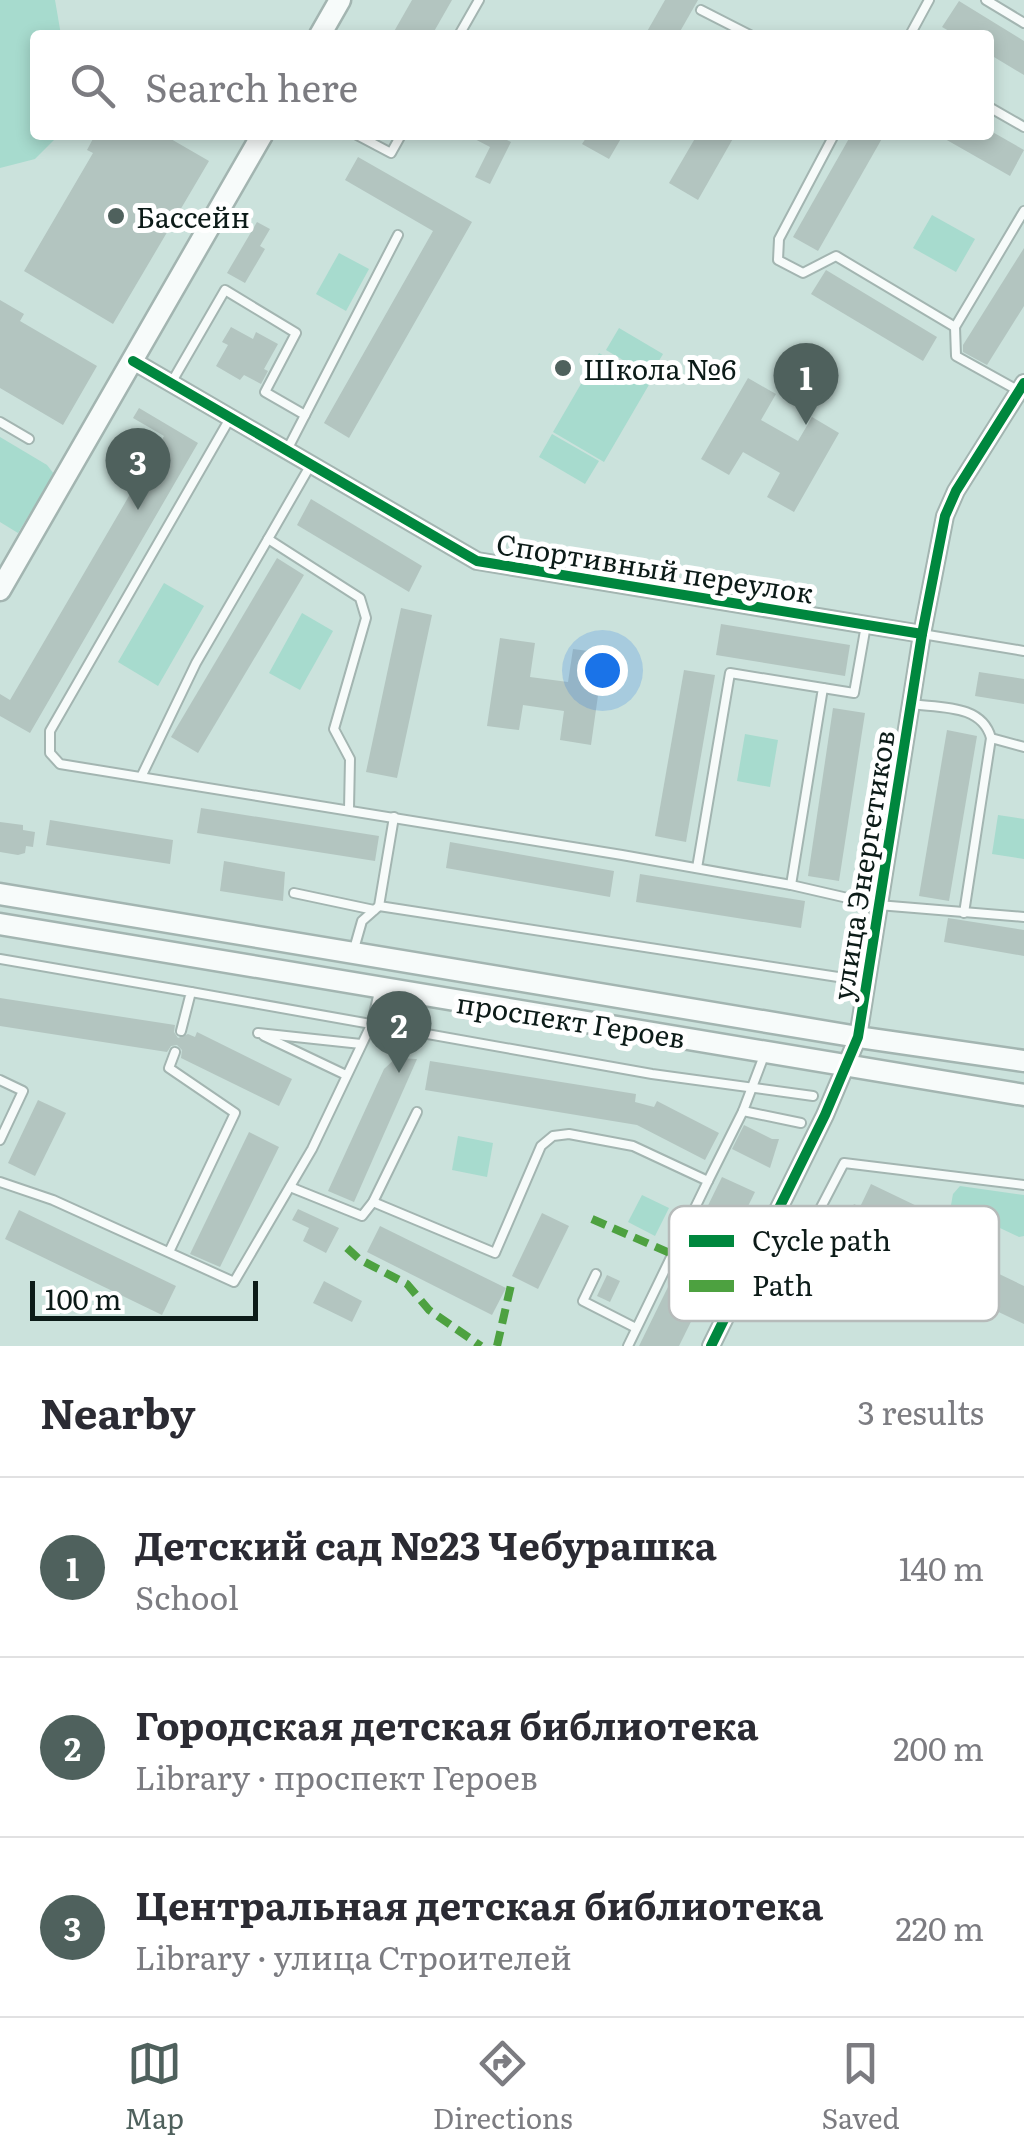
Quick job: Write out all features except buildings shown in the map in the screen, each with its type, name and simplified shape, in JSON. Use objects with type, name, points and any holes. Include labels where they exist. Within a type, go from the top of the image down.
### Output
[{"type":"main road","points":[[323,30],[340,0]]},
{"type":"main road","points":[[0,590],[6,562],[133,362],[259,140]]},
{"type":"main road","name":"проспект Героев","points":[[0,894],[858,1037],[1024,1060]]},
{"type":"main road","name":"проспект Героев","points":[[0,924],[1024,1095]]},
{"type":"street","name":"Спортивный переулок","points":[[133,362],[478,561],[922,634]]},
{"type":"street","name":"улица Энергетиков","points":[[778,1206],[858,1037],[922,634],[945,516],[956,491],[1022,387]]},
{"type":"street","name":"улица Энергетиков","points":[[711,1346],[723,1321]]},
{"type":"lane","points":[[461,30],[479,0]]},
{"type":"lane","points":[[913,30],[929,0]]},
{"type":"lane","points":[[986,0],[1024,23]]},
{"type":"lane","points":[[701,10],[740,30]]},
{"type":"lane","points":[[994,111],[1024,127]]},
{"type":"lane","points":[[366,140],[391,153],[398,140]]},
{"type":"lane","points":[[831,140],[779,239],[778,260],[802,273],[836,256],[955,327]]},
{"type":"lane","points":[[1022,387],[956,356],[955,327],[1024,211]]},
{"type":"lane","points":[[286,452],[398,235]]},
{"type":"lane","points":[[170,385],[225,290],[296,333],[265,392],[305,415]]},
{"type":"lane","points":[[229,420],[50,731],[50,753],[60,764],[698,868],[878,905],[1024,917]]},
{"type":"lane","points":[[0,422],[29,439]]},
{"type":"lane","points":[[142,775],[196,662],[310,466]]},
{"type":"lane","points":[[268,540],[360,598],[366,618],[334,729],[350,758],[349,809]]},
{"type":"lane","points":[[698,868],[730,673],[854,694],[866,624]]},
{"type":"lane","points":[[922,634],[1024,652]]},
{"type":"lane","points":[[791,885],[823,688]]},
{"type":"lane","points":[[911,704],[972,713],[988,726],[991,738],[964,913]]},
{"type":"lane","points":[[991,738],[1024,747]]},
{"type":"lane","points":[[353,953],[362,921],[377,908],[394,817]]},
{"type":"lane","points":[[294,893],[865,985]]},
{"type":"lane","points":[[0,959],[813,1096]]},
{"type":"lane","points":[[0,1182],[52,1200],[234,1282],[290,1187],[362,1044],[372,1023],[380,987]]},
{"type":"lane","points":[[181,1031],[192,992]]},
{"type":"lane","points":[[346,1075],[258,1034],[362,1044]]},
{"type":"lane","points":[[696,1206],[743,1111],[765,1051]]},
{"type":"lane","points":[[169,1252],[235,1114],[169,1068],[176,1052]]},
{"type":"lane","points":[[0,1080],[23,1091],[0,1140]]},
{"type":"lane","points":[[743,1111],[801,1123]]},
{"type":"lane","points":[[290,1187],[362,1216],[373,1202],[417,1112]]},
{"type":"lane","points":[[373,1202],[494,1252],[541,1146],[553,1136],[569,1134],[633,1146],[708,1181]]},
{"type":"lane","points":[[822,1206],[844,1163],[1024,1185]]},
{"type":"lane","points":[[628,1346],[669,1261]]},
{"type":"lane","points":[[596,1274],[582,1301],[636,1328]]},
{"type":"green space","points":[[0,0],[55,0],[60,30],[30,30],[30,140],[54,140],[35,159],[0,168]]},
{"type":"green space","points":[[932,215],[975,239],[956,272],[913,248]]},
{"type":"green space","points":[[339,253],[369,269],[346,311],[316,294]]},
{"type":"green space","points":[[619,328],[663,354],[650,376],[606,350]]},
{"type":"green space","points":[[599,353],[650,383],[604,462],[553,432]]},
{"type":"green space","points":[[552,434],[599,461],[585,484],[539,457]]},
{"type":"green space","points":[[0,437],[47,465],[54,474],[18,533],[0,522]]},
{"type":"green space","points":[[164,583],[204,606],[158,686],[118,662]]},
{"type":"green space","points":[[302,613],[333,631],[300,690],[269,673]]},
{"type":"green space","points":[[745,734],[778,740],[770,787],[737,781]]},
{"type":"green space","points":[[998,815],[1024,819],[1024,859],[992,854]]},
{"type":"green space","points":[[458,1136],[493,1143],[487,1177],[452,1170]]},
{"type":"green space","points":[[960,1186],[1024,1195],[1024,1236],[999,1228],[999,1206],[953,1206],[953,1194]]},
{"type":"green space","points":[[642,1195],[669,1208],[655,1236],[628,1222]]},
{"type":"marked path","points":[[592,1219],[669,1253]]},
{"type":"marked path","points":[[347,1248],[359,1259],[407,1284],[429,1310],[481,1346]]},
{"type":"marked path","points":[[497,1346],[511,1285]]},
{"type":"cycle path","points":[[133,361],[477,561],[922,634]]},
{"type":"cycle path","points":[[780,1206],[858,1037],[922,634],[945,516],[956,491],[1024,383]]},
{"type":"cycle path","points":[[711,1346],[723,1321]]},
{"type":"place","name":"Бассейн","points":[[116,216]]},
{"type":"place","name":"Школа №6","points":[[563,368]]},
{"type":"place","name":"Детский сад №23 Чебурашка","points":[[806,425]]},
{"type":"place","name":"Центральная детская библиотека","points":[[138,510]]},
{"type":"place","name":"Городская детская библиотека","points":[[399,1073]]}]
